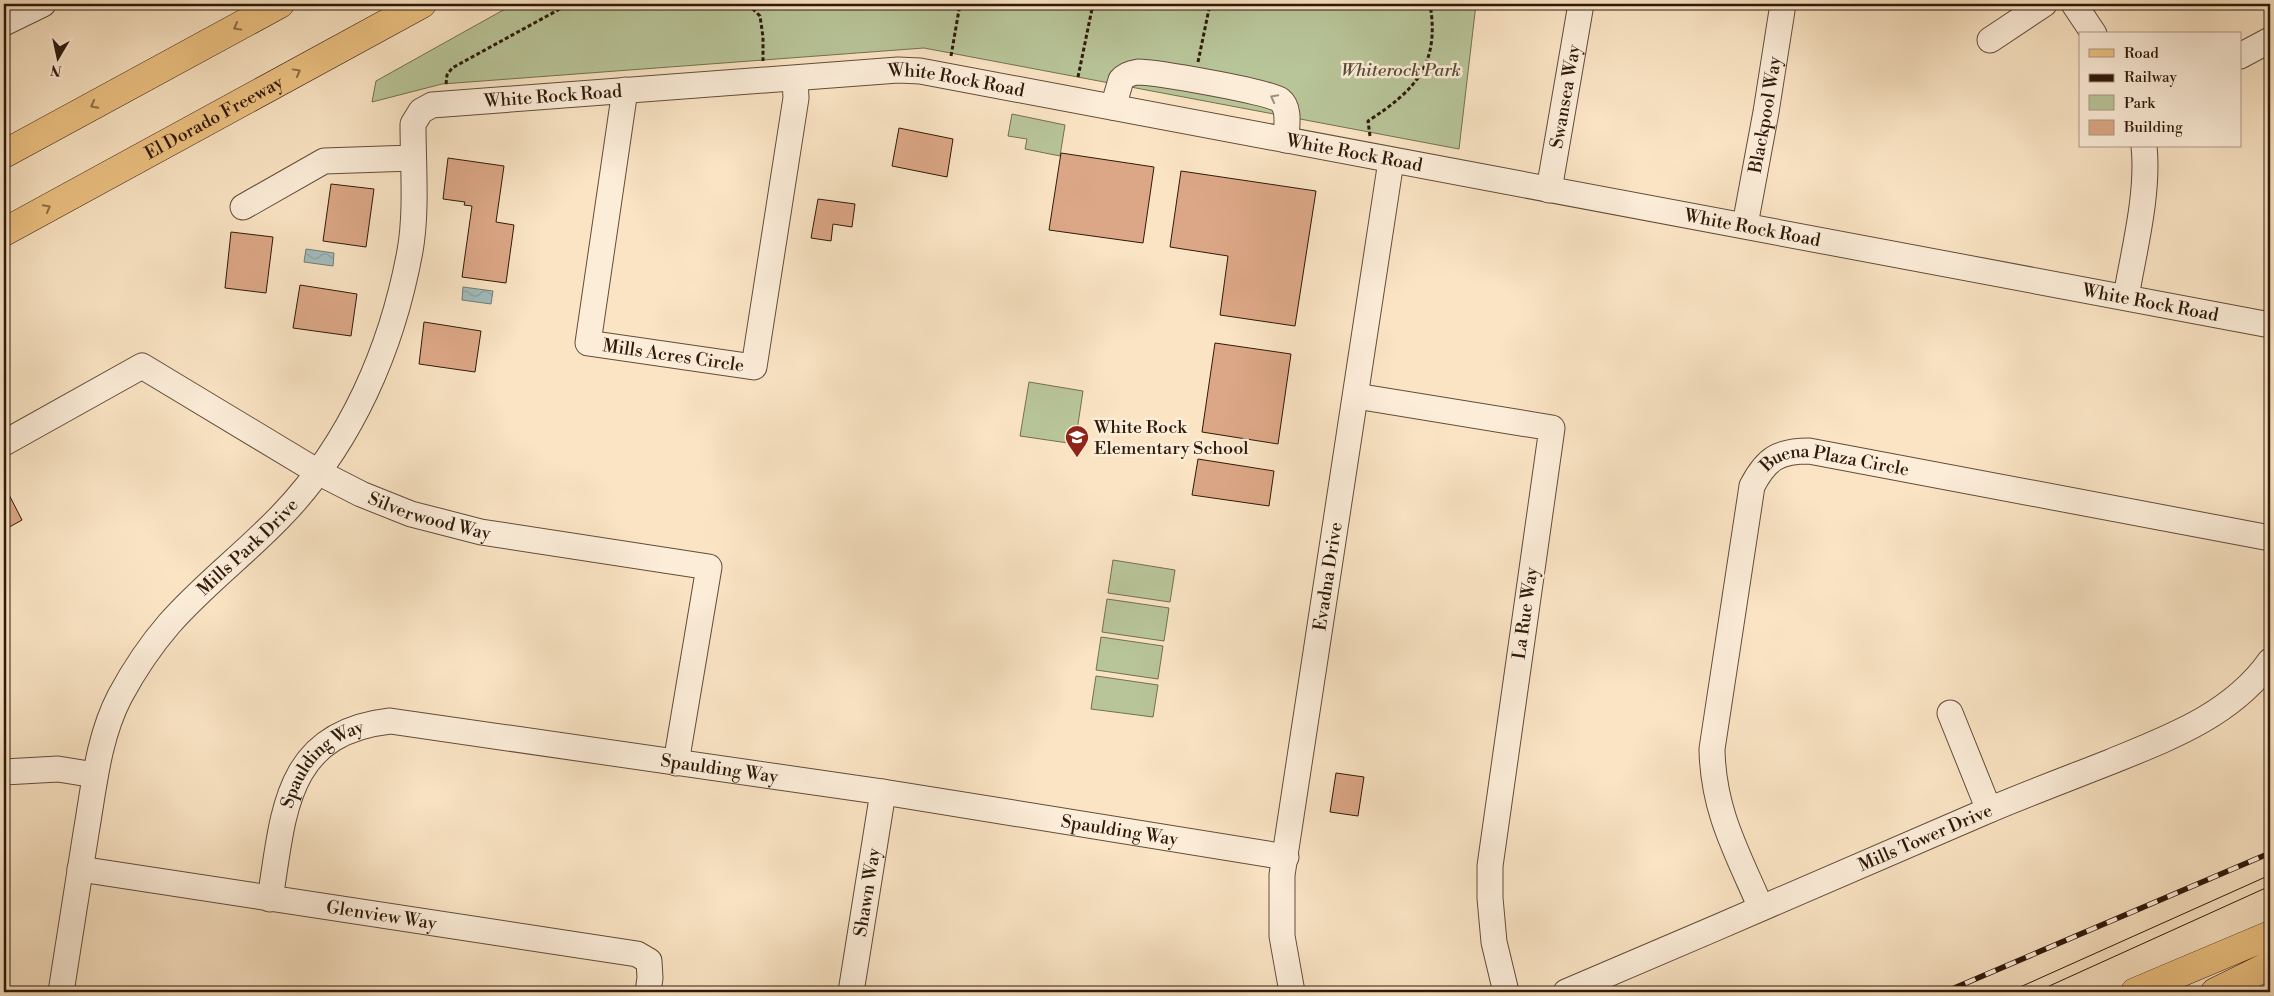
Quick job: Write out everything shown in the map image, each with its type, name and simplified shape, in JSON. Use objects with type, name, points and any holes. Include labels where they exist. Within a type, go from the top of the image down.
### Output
[{"type":"main road","points":[[4,154],[280,4]]},
{"type":"main road","name":"El Dorado Freeway","points":[[4,232],[422,4]]},
{"type":"main road","points":[[2135,992],[2270,935]]},
{"type":"main road","points":[[2173,992],[2219,973],[2240,948]]},
{"type":"main road","points":[[2215,992],[2270,965]]},
{"type":"street","points":[[4,23],[44,4]]},
{"type":"street","name":"Swansea Way","points":[[1549,190],[1581,4]]},
{"type":"street","name":"Blackpool Way","points":[[1745,225],[1766,112],[1783,4]]},
{"type":"street","points":[[1990,40],[2044,4]]},
{"type":"street","points":[[2074,4],[2093,32]]},
{"type":"street","points":[[2242,55],[2270,40]]},
{"type":"street","name":"White Rock Road","points":[[439,96],[625,90],[898,70],[920,71],[2270,325]]},
{"type":"street","points":[[1114,107],[1120,80],[1132,73],[1238,88],[1269,94],[1280,100],[1287,112],[1286,140]]},
{"type":"street","name":"Mills Acres Circle","points":[[625,90],[588,343],[754,367],[796,98],[795,79]]},
{"type":"street","name":"Mills Park Drive","points":[[61,992],[96,774],[104,736],[111,716],[146,652],[170,622],[282,516],[318,472],[346,430],[369,386],[394,319],[410,250],[413,124],[421,111],[439,96]]},
{"type":"street","points":[[2126,297],[2144,188],[2146,164],[2144,148]]},
{"type":"street","points":[[243,207],[324,161],[413,158]]},
{"type":"street","name":"Evadna Drive","points":[[1292,992],[1282,936],[1282,875],[1356,396],[1372,275],[1391,161]]},
{"type":"street","name":"Silverwood Way","points":[[4,443],[142,366],[318,472],[361,494],[411,514],[481,532],[709,567],[676,763]]},
{"type":"street","name":"La Rue Way","points":[[1356,396],[1552,428],[1490,866],[1490,898],[1494,942],[1506,992]]},
{"type":"street","name":"Buena Plaza Circle","points":[[1761,908],[1719,806],[1714,788],[1712,748],[1752,486],[1760,470],[1774,457],[1790,451],[1808,451],[2270,538]]},
{"type":"street","name":"Mills Tower Drive","points":[[1566,992],[1989,810],[2170,738],[2206,719],[2236,697],[2261,674],[2270,661]]},
{"type":"street","points":[[1950,713],[1989,810]]},
{"type":"street","name":"Spaulding Way","points":[[270,899],[284,813],[296,778],[320,748],[353,728],[381,722],[410,722],[676,763],[883,792],[1286,857]]},
{"type":"street","points":[[4,772],[58,769],[96,774]]},
{"type":"street","name":"Shawn Way","points":[[851,992],[883,792]]},
{"type":"street","name":"Glenview Way","points":[[80,869],[636,954],[649,961],[650,978],[648,992]]},
{"type":"path","points":[[439,96],[447,75],[452,68],[569,4]]},
{"type":"path","points":[[748,4],[760,16],[763,37],[763,63]]},
{"type":"path","points":[[950,56],[960,4]]},
{"type":"path","points":[[1078,77],[1093,4]]},
{"type":"path","points":[[1197,64],[1210,4]]},
{"type":"path","points":[[1370,134],[1368,121],[1407,93],[1425,65],[1432,43],[1433,21],[1430,4]]},
{"type":"green space","name":"Whiterock Park","points":[[514,4],[1476,4],[1459,149],[924,48],[442,84],[372,102],[376,81]]},
{"type":"green space","points":[[1012,114],[1065,125],[1060,156],[1025,149],[1027,139],[1008,136]]},
{"type":"green space","points":[[1029,382],[1083,391],[1075,444],[1020,436]]},
{"type":"green space","points":[[1113,560],[1175,570],[1170,602],[1108,593]]},
{"type":"green space","points":[[1107,599],[1169,608],[1164,641],[1102,632]]},
{"type":"green space","points":[[1101,637],[1163,646],[1158,679],[1096,670]]},
{"type":"green space","points":[[1096,676],[1158,685],[1153,717],[1091,709]]},
{"type":"water","points":[[306,249],[334,253],[333,266],[304,262]]},
{"type":"water","points":[[463,287],[493,291],[491,304],[462,300]]},
{"type":"building","points":[[899,128],[953,139],[947,177],[892,166]]},
{"type":"building","points":[[1061,153],[1154,167],[1143,243],[1049,230]]},
{"type":"building","points":[[448,158],[504,166],[496,222],[514,225],[506,283],[462,277],[472,206],[464,205],[465,202],[443,199]]},
{"type":"building","points":[[1181,171],[1316,191],[1295,326],[1220,315],[1228,256],[1170,247]]},
{"type":"building","points":[[331,184],[374,189],[366,247],[323,241]]},
{"type":"building","points":[[818,199],[855,204],[852,227],[833,224],[831,241],[811,238]]},
{"type":"building","points":[[231,232],[273,237],[266,293],[225,288]]},
{"type":"building","points":[[300,285],[357,294],[351,336],[293,328]]},
{"type":"building","points":[[424,322],[481,331],[475,372],[419,364]]},
{"type":"building","points":[[1215,343],[1291,354],[1278,444],[1202,432]]},
{"type":"building","points":[[1198,459],[1274,471],[1269,506],[1192,495]]},
{"type":"building","points":[[4,485],[22,520],[4,530]]},
{"type":"building","points":[[1336,773],[1364,777],[1358,816],[1330,812]]},
{"type":"tram line","points":[[2009,992],[2270,875]]},
{"type":"tram line","points":[[2036,992],[2270,886]]},
{"type":"railway","points":[[1945,992],[2270,853]]},
{"type":"place","name":"White Rock Elementary School","points":[[1077,458]]}]
